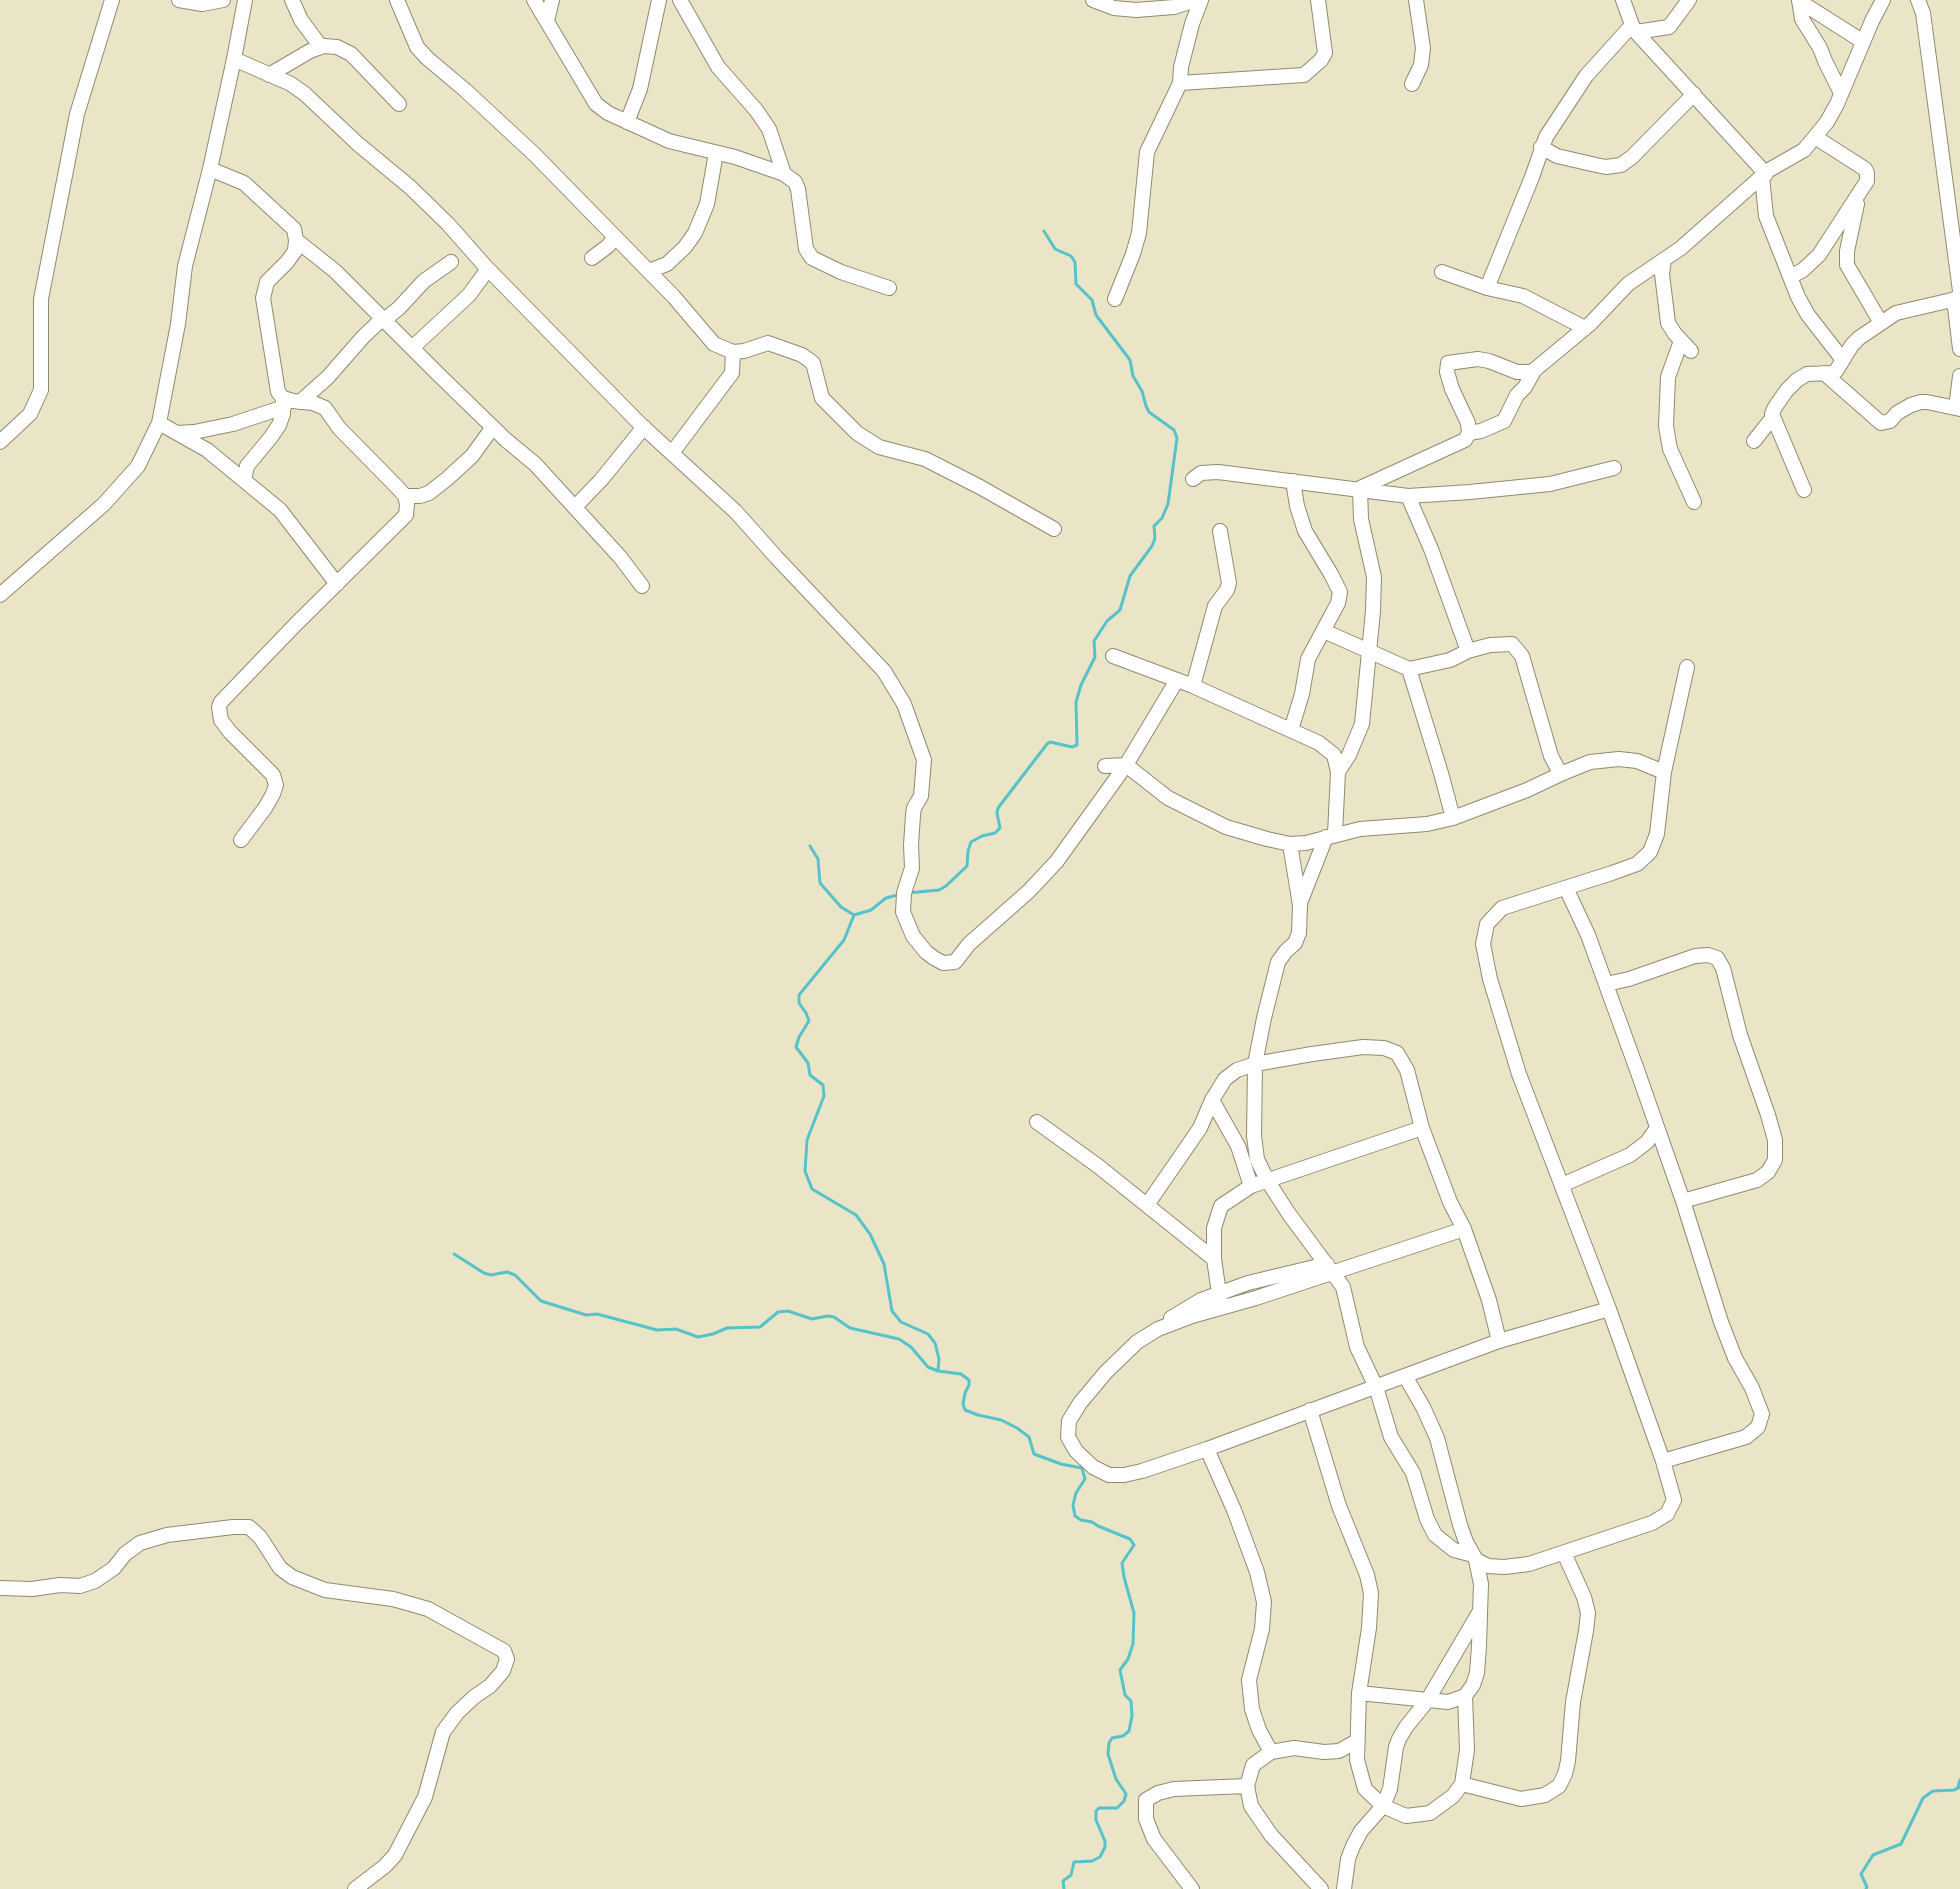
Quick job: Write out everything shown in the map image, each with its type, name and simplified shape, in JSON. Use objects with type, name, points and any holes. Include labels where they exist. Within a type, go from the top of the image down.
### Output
[{"type":"street","points":[[0,442],[30,414],[41,390],[41,299],[77,114],[112,0]]},
{"type":"street","points":[[179,0],[202,4],[223,0]]},
{"type":"street","points":[[3,587],[104,504],[138,466],[159,423],[178,324],[185,266],[210,169],[245,0]]},
{"type":"street","points":[[292,0],[302,20],[321,47]]},
{"type":"street","points":[[397,0],[417,47],[427,58],[534,154],[674,297],[714,344],[733,352],[768,343],[802,355],[813,363],[822,398],[857,433],[879,447],[933,463],[1054,529]]},
{"type":"street","points":[[534,0],[596,104],[608,113],[669,141],[746,160],[784,174],[795,182],[798,189],[806,249],[812,258],[841,272],[889,288]]},
{"type":"street","points":[[547,21],[552,0]]},
{"type":"street","points":[[627,122],[640,89],[658,0]]},
{"type":"street","points":[[680,0],[718,67],[756,110],[769,129],[784,174]]},
{"type":"street","points":[[1093,0],[1114,8],[1136,10],[1174,7],[1195,0]]},
{"type":"street","points":[[1115,299],[1134,254],[1147,152],[1180,83],[1192,24],[1201,0]]},
{"type":"street","points":[[1180,83],[1304,75],[1322,60],[1325,53],[1318,0]]},
{"type":"street","points":[[1412,84],[1421,65],[1423,48],[1416,0]]},
{"type":"street","points":[[1623,0],[1634,28],[1764,175],[1766,216],[1790,277],[1808,315],[1843,360]]},
{"type":"street","points":[[1487,288],[1532,177],[1541,147],[1586,76],[1634,28],[1663,29],[1669,27],[1689,0]]},
{"type":"street","points":[[1799,0],[1863,41]]},
{"type":"street","points":[[1799,0],[1802,19],[1820,48],[1841,93]]},
{"type":"street","points":[[1360,488],[1465,440],[1469,433],[1468,423],[1452,389],[1447,372],[1448,363],[1478,359],[1517,372],[1532,372],[1585,328],[1628,284],[1664,260],[1698,233],[1718,213],[1764,175],[1804,150],[1827,122],[1883,0]]},
{"type":"street","points":[[1918,0],[1923,13],[1958,296],[1960,349]]},
{"type":"street","points":[[269,75],[300,56],[321,47],[337,47],[351,54],[399,104]]},
{"type":"street","points":[[234,59],[291,84],[305,94],[358,144],[410,188],[448,224],[488,269],[644,427],[736,512],[884,671],[904,704],[924,760],[921,796],[914,807],[912,868],[904,893],[903,912],[913,936],[934,958],[943,963],[955,962],[984,930],[1029,891],[1057,861],[1126,765],[1178,680]]},
{"type":"street","points":[[1541,147],[1557,156],[1596,165],[1606,167],[1621,165],[1632,157],[1694,94]]},
{"type":"street","points":[[1790,277],[1803,270],[1819,255],[1866,181],[1865,169],[1815,137]]},
{"type":"street","points":[[649,272],[667,264],[685,247],[695,233],[707,204],[716,153]]},
{"type":"street","points":[[210,169],[244,183],[254,190],[294,230],[296,240],[295,251],[267,282],[263,298],[278,392],[283,403],[279,425],[248,466],[244,480]]},
{"type":"street","points":[[1860,191],[1849,237],[1847,265],[1881,323]]},
{"type":"street","points":[[592,258],[608,246],[615,237]]},
{"type":"street","points":[[296,240],[334,271],[493,427],[535,464],[620,556],[642,586]]},
{"type":"street","points":[[1664,260],[1662,274],[1668,323],[1686,346],[1668,377],[1666,426],[1670,449],[1694,502]]},
{"type":"street","points":[[300,402],[328,377],[363,337],[399,308],[424,281],[451,262]]},
{"type":"street","points":[[412,348],[469,295],[488,269]]},
{"type":"street","points":[[1442,272],[1487,288],[1523,296],[1585,328]]},
{"type":"street","points":[[1754,441],[1773,417],[1775,407],[1797,380],[1807,374],[1836,371],[1859,338],[1896,313],[1958,296]]},
{"type":"street","points":[[672,453],[732,373],[733,352]]},
{"type":"street","points":[[1469,433],[1481,431],[1504,421],[1517,395],[1525,387],[1535,369]]},
{"type":"street","points":[[1824,373],[1881,423],[1890,421],[1897,413],[1921,402],[1958,408],[1960,376]]},
{"type":"street","points":[[177,433],[233,424],[283,403],[313,403],[325,408],[339,428],[405,496],[407,504],[406,515],[249,672],[219,707],[221,720],[273,775],[276,785],[265,808],[241,840]]},
{"type":"street","points":[[1773,417],[1804,490]]},
{"type":"street","points":[[159,423],[207,450],[280,510],[337,584]]},
{"type":"street","points":[[405,496],[420,496],[429,493],[472,456],[493,427]]},
{"type":"street","points":[[575,507],[601,480],[644,427]]},
{"type":"street","points":[[1193,479],[1201,473],[1218,472],[1360,488],[1408,496],[1550,484],[1614,468]]},
{"type":"street","points":[[1292,730],[1302,694],[1308,659],[1338,603],[1340,592],[1305,531],[1297,506],[1293,481]]},
{"type":"street","points":[[1338,772],[1349,755],[1362,724],[1370,650],[1374,577],[1361,519],[1360,488]]},
{"type":"street","points":[[1408,496],[1431,549],[1468,651]]},
{"type":"street","points":[[1193,686],[1215,606],[1227,590],[1229,583],[1220,531]]},
{"type":"street","points":[[1324,632],[1344,642],[1370,650],[1409,669],[1450,660],[1468,651],[1490,645],[1512,644],[1522,656],[1551,756],[1559,771],[1563,772]]},
{"type":"street","points":[[1113,656],[1193,686],[1292,730],[1319,743],[1334,755],[1338,772],[1330,836],[1300,905]]},
{"type":"street","points":[[1290,844],[1300,905],[1299,933],[1295,943],[1278,962],[1255,1064],[1254,1136],[1257,1159],[1267,1180],[1289,1214],[1344,1287],[1357,1347],[1376,1387],[1391,1437],[1413,1473],[1426,1519],[1435,1535],[1454,1550],[1474,1557],[1488,1566],[1504,1567],[1529,1564],[1652,1523],[1667,1514],[1674,1500],[1663,1461],[1610,1310],[1519,1074],[1490,979],[1483,944],[1486,924],[1502,908],[1636,864],[1650,852],[1657,834],[1664,772],[1687,666]]},
{"type":"street","points":[[1409,669],[1453,818]]},
{"type":"street","points":[[1105,766],[1126,765],[1168,798],[1226,827],[1290,844],[1306,843],[1360,829],[1426,824],[1453,818],[1527,790],[1563,772],[1590,762],[1619,759],[1636,761],[1664,772]]},
{"type":"street","points":[[1566,888],[1588,935],[1606,984],[1683,1201],[1721,1322],[1735,1358],[1752,1388],[1762,1414],[1758,1427],[1746,1437],[1663,1461]]},
{"type":"street","points":[[1606,984],[1629,979],[1695,956],[1708,955],[1718,958],[1723,968],[1740,1035],[1775,1140],[1775,1160],[1768,1172],[1757,1180],[1683,1201]]},
{"type":"street","points":[[1147,1205],[1200,1128],[1212,1100],[1225,1079],[1237,1070],[1255,1064],[1363,1047],[1384,1048],[1397,1053],[1407,1070],[1422,1128],[1450,1202],[1464,1229],[1489,1300],[1499,1341]]},
{"type":"street","points":[[1212,1100],[1238,1146],[1251,1186]]},
{"type":"street","points":[[1037,1122],[1098,1166],[1214,1259]]},
{"type":"street","points":[[1220,1300],[1214,1259],[1214,1228],[1221,1206],[1251,1186],[1422,1128]]},
{"type":"street","points":[[1562,1185],[1630,1155],[1647,1142],[1657,1128]]},
{"type":"street","points":[[1464,1229],[1330,1267],[1258,1280],[1220,1300],[1185,1309],[1137,1342],[1106,1372],[1080,1403],[1069,1421],[1068,1437],[1076,1451],[1093,1467],[1109,1475],[1124,1475],[1142,1471],[1499,1341],[1610,1310]]},
{"type":"street","points":[[1359,1693],[1448,1702],[1465,1696],[1473,1685],[1477,1673],[1481,1584],[1474,1557],[1460,1525],[1437,1438],[1405,1376]]},
{"type":"street","points":[[1310,1410],[1339,1506],[1367,1575],[1371,1593],[1369,1628],[1359,1693],[1357,1760],[1365,1789],[1383,1806],[1406,1816],[1430,1813],[1453,1797],[1462,1784],[1467,1750],[1465,1696]]},
{"type":"street","points":[[1207,1449],[1234,1510],[1257,1572],[1264,1602],[1262,1629],[1249,1680],[1252,1710],[1259,1730],[1271,1752]]},
{"type":"street","points":[[0,1588],[80,1586],[95,1581],[114,1568],[125,1554],[140,1543],[176,1533],[249,1527],[260,1537],[280,1568],[292,1577],[325,1590],[393,1599],[428,1609],[504,1651],[507,1659],[503,1671],[490,1686],[457,1713],[443,1732],[425,1797],[395,1855],[386,1866],[356,1889]]},
{"type":"street","points":[[1462,1784],[1521,1799],[1545,1795],[1559,1786],[1565,1774],[1573,1702],[1588,1612],[1584,1597],[1564,1553]]},
{"type":"street","points":[[1344,1889],[1348,1859],[1353,1845],[1361,1831],[1383,1806],[1390,1789],[1396,1747],[1406,1727],[1427,1701],[1480,1611]]},
{"type":"street","points":[[1322,1889],[1271,1835],[1251,1806],[1247,1786],[1253,1765],[1271,1752],[1294,1748],[1324,1752],[1339,1751],[1357,1741]]},
{"type":"street","points":[[1192,1889],[1154,1839],[1146,1819],[1146,1800],[1158,1793],[1174,1790],[1247,1786]]},
{"type":"waterway","points":[[908,893],[939,890],[967,866],[971,842],[995,833],[1000,828],[998,808],[1047,744],[1050,742],[1072,747],[1077,745],[1076,702],[1081,685],[1095,657],[1094,641],[1107,621],[1120,610],[1130,576],[1152,546],[1155,538],[1154,526],[1162,518],[1168,504],[1177,438],[1174,430],[1149,412],[1142,391],[1133,376],[1130,360],[1096,315],[1092,300],[1076,284],[1075,262],[1071,256],[1055,249],[1044,231]]},
{"type":"waterway","points":[[810,846],[818,859],[820,883],[841,907],[854,915],[871,910],[886,898],[901,894]]},
{"type":"waterway","points":[[854,915],[844,940],[799,995],[799,1003],[809,1021],[796,1047],[808,1063],[810,1075],[823,1085],[824,1096],[807,1140],[805,1171],[812,1189],[856,1215],[870,1234],[884,1264],[892,1311],[901,1322],[928,1334],[935,1343],[939,1359],[938,1371]]},
{"type":"waterway","points":[[454,1254],[484,1273],[491,1275],[507,1272],[515,1275],[541,1301],[586,1315],[597,1314],[657,1330],[676,1329],[698,1337],[727,1328],[760,1327],[778,1312],[788,1311],[812,1319],[834,1317],[850,1328],[899,1339],[911,1347],[928,1367],[938,1371],[961,1374],[969,1380],[963,1404],[965,1410],[1001,1420],[1017,1428],[1029,1437],[1034,1454],[1061,1464],[1082,1468],[1085,1479],[1076,1493],[1073,1505],[1075,1516],[1130,1539],[1134,1545],[1122,1563],[1134,1613],[1133,1644],[1128,1659],[1120,1670],[1125,1695],[1131,1701],[1132,1716],[1129,1731],[1123,1736],[1112,1738],[1109,1743],[1108,1754],[1116,1779],[1126,1794],[1124,1801],[1117,1808],[1099,1808],[1096,1811],[1096,1820],[1105,1841],[1105,1847],[1100,1857],[1092,1861],[1074,1862],[1071,1875],[1063,1881],[1064,1889]]},
{"type":"waterway","points":[[1958,1787],[1960,1780]]},
{"type":"waterway","points":[[1866,1889],[1861,1874],[1873,1855],[1901,1844],[1923,1798],[1933,1791],[1954,1790],[1960,1787]]}]
